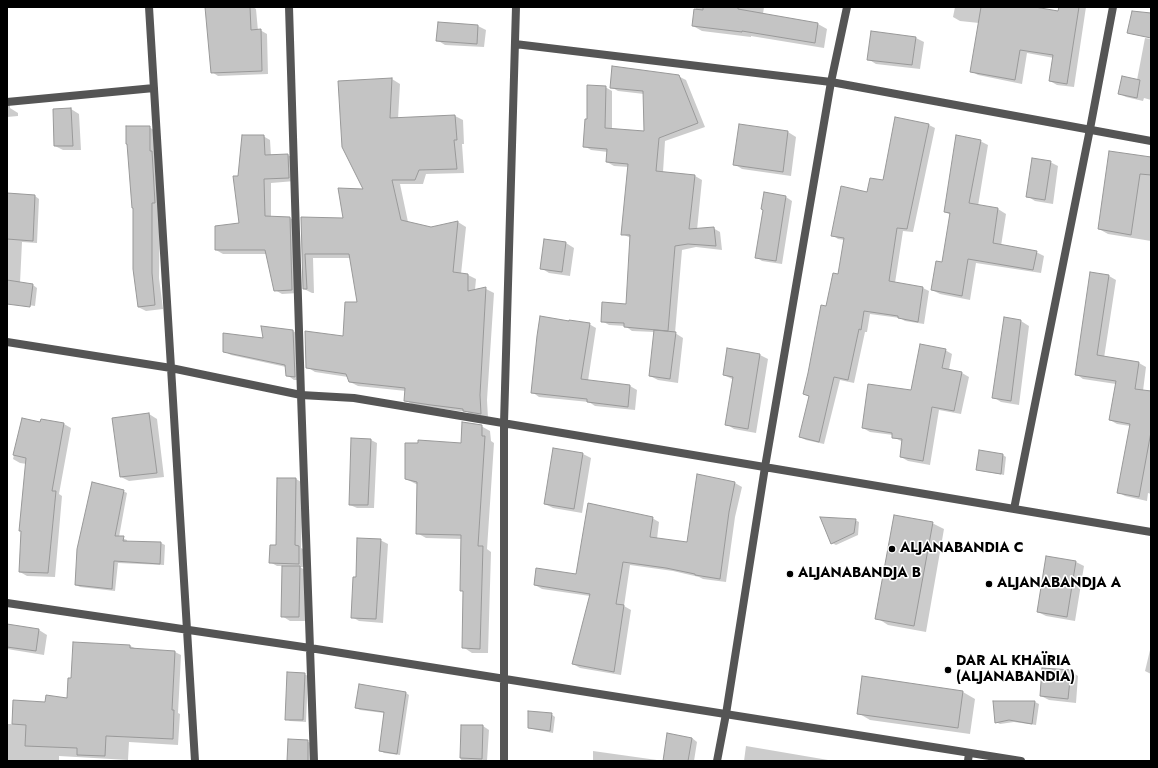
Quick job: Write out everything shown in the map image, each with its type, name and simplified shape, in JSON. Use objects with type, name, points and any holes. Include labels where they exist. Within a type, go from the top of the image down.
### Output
[{"type":"street","points":[[149,7],[195,761]]},
{"type":"street","points":[[289,7],[314,761]]},
{"type":"street","points":[[504,761],[504,423],[516,7]]},
{"type":"street","points":[[717,761],[831,82],[847,7]]},
{"type":"street","points":[[1014,509],[1113,7]]},
{"type":"street","points":[[515,44],[831,82],[1151,141]]},
{"type":"street","points":[[7,102],[154,88]]},
{"type":"street","points":[[7,342],[171,368],[301,395],[354,398],[1151,532]]},
{"type":"street","points":[[7,603],[310,648],[726,714],[968,757],[1021,761]]},
{"type":"building","points":[[205,7],[250,7],[251,30],[261,29],[262,71],[211,73]]},
{"type":"building","points":[[703,7],[738,7],[738,9],[818,23],[815,43],[742,31],[692,26],[694,9],[703,10]]},
{"type":"building","points":[[981,7],[1035,7],[1058,11],[1059,7],[1079,7],[1067,84],[1049,81],[1053,55],[1020,50],[1015,80],[970,72]]},
{"type":"building","points":[[1132,11],[1151,13],[1151,38],[1127,33]]},
{"type":"building","points":[[438,22],[478,25],[477,44],[436,41]]},
{"type":"building","points":[[871,31],[916,37],[912,65],[867,60]]},
{"type":"building","points":[[612,66],[679,75],[698,123],[659,138],[656,171],[695,175],[689,229],[714,227],[716,246],[688,244],[675,246],[668,331],[624,327],[624,323],[601,322],[602,302],[626,304],[630,235],[621,235],[628,164],[606,162],[607,149],[583,147],[585,119],[587,119],[587,85],[606,86],[605,128],[644,131],[643,91],[610,88]]},
{"type":"building","points":[[1122,76],[1140,80],[1137,98],[1118,94]]},
{"type":"building","points":[[392,78],[390,118],[455,115],[457,140],[454,140],[457,169],[419,170],[415,180],[392,180],[401,220],[431,227],[458,221],[453,272],[468,274],[468,291],[486,287],[480,395],[481,414],[463,411],[463,409],[404,401],[405,388],[349,382],[346,374],[306,368],[305,331],[343,336],[345,302],[357,302],[349,254],[305,254],[307,289],[303,289],[301,217],[343,218],[338,188],[363,189],[342,147],[338,81]]},
{"type":"building","points":[[71,108],[73,146],[54,146],[53,109]]},
{"type":"building","points":[[895,117],[929,124],[907,229],[897,228],[889,281],[923,287],[918,322],[898,318],[898,316],[864,311],[861,330],[859,329],[848,380],[834,377],[819,442],[799,437],[809,396],[803,394],[821,305],[826,306],[833,273],[838,274],[844,238],[831,236],[841,186],[867,192],[870,178],[883,180]]},
{"type":"building","points":[[739,124],[788,131],[783,172],[733,165]]},
{"type":"building","points":[[126,126],[150,126],[150,151],[152,151],[155,203],[152,203],[152,273],[155,305],[138,307],[133,269],[133,208],[126,144]]},
{"type":"building","points":[[242,135],[264,135],[265,155],[288,154],[289,178],[264,179],[265,216],[290,217],[292,290],[274,291],[265,250],[215,250],[215,226],[239,223],[233,176],[238,176]]},
{"type":"building","points":[[956,135],[981,140],[969,203],[998,208],[993,243],[1037,251],[1033,270],[968,259],[962,296],[931,290],[936,261],[942,262],[950,213],[944,212]]},
{"type":"building","points":[[1109,151],[1151,157],[1151,175],[1140,174],[1131,235],[1098,229]]},
{"type":"building","points":[[1032,158],[1051,161],[1045,200],[1026,197]]},
{"type":"building","points":[[764,192],[786,196],[776,261],[755,258],[763,210],[761,209]]},
{"type":"building","points":[[7,193],[35,195],[33,241],[7,239]]},
{"type":"building","points":[[544,239],[566,242],[562,272],[540,269]]},
{"type":"building","points":[[1090,272],[1109,275],[1097,355],[1139,362],[1135,389],[1151,391],[1151,432],[1139,497],[1117,493],[1130,424],[1109,420],[1116,381],[1075,375]]},
{"type":"building","points":[[7,280],[33,284],[30,307],[7,304]]},
{"type":"building","points":[[540,316],[590,323],[581,379],[630,385],[628,407],[587,402],[587,399],[531,393]]},
{"type":"building","points":[[1004,317],[1021,320],[1011,401],[992,398]]},
{"type":"building","points":[[261,326],[293,330],[295,377],[286,376],[285,365],[223,352],[223,333],[263,338]]},
{"type":"building","points":[[654,330],[676,332],[670,379],[649,376]]},
{"type":"building","points":[[920,344],[946,349],[942,368],[962,372],[954,411],[932,407],[923,461],[900,457],[902,439],[892,438],[892,433],[862,428],[868,384],[911,390]]},
{"type":"building","points":[[727,348],[760,354],[748,429],[725,425],[733,377],[723,375]]},
{"type":"building","points":[[149,413],[157,473],[120,477],[112,418]]},
{"type":"building","points":[[22,418],[40,422],[41,419],[64,423],[52,491],[56,491],[48,573],[19,572],[21,531],[19,531],[26,458],[13,455]]},
{"type":"building","points":[[462,422],[482,425],[482,436],[485,436],[478,546],[483,546],[480,649],[462,648],[463,591],[460,591],[461,535],[416,534],[417,482],[405,479],[405,443],[418,443],[418,440],[461,443]]},
{"type":"building","points":[[351,438],[371,439],[368,505],[349,505]]},
{"type":"building","points":[[553,448],[583,453],[574,509],[544,504]]},
{"type":"building","points":[[979,450],[1003,454],[1001,474],[976,470]]},
{"type":"building","points":[[697,474],[735,482],[729,512],[720,579],[666,568],[623,562],[616,604],[624,605],[614,672],[572,664],[590,594],[534,585],[536,568],[576,574],[588,503],[653,517],[650,537],[687,542]]},
{"type":"building","points":[[277,478],[296,478],[295,545],[299,546],[299,564],[269,563],[270,545],[276,545]]},
{"type":"building","points":[[92,482],[124,490],[115,536],[124,536],[123,541],[161,542],[160,564],[114,561],[112,589],[75,585],[77,549]]},
{"type":"building","points":[[894,515],[933,522],[914,626],[875,619]]},
{"type":"building","points":[[820,517],[856,519],[854,533],[831,544]]},
{"type":"building","points":[[357,538],[381,539],[376,619],[351,618],[353,577],[356,577]]},
{"type":"building","points":[[1046,556],[1076,561],[1067,617],[1037,612]]},
{"type":"building","points":[[282,566],[300,566],[299,617],[281,617]]},
{"type":"building","points":[[7,624],[39,629],[36,651],[7,647]]},
{"type":"building","points":[[73,642],[130,645],[130,648],[175,651],[172,710],[174,710],[173,739],[106,736],[105,756],[77,755],[77,748],[25,746],[26,725],[12,724],[13,700],[45,702],[46,695],[67,698],[68,678],[71,678]]},
{"type":"building","points":[[1042,668],[1071,670],[1068,699],[1040,696]]},
{"type":"building","points":[[287,672],[305,673],[303,720],[285,720]]},
{"type":"building","points":[[862,676],[963,691],[958,728],[857,714]]},
{"type":"building","points":[[359,684],[406,692],[397,754],[379,751],[384,712],[355,708]]},
{"type":"building","points":[[993,701],[1035,701],[1032,724],[1009,720],[995,723]]},
{"type":"building","points":[[528,711],[552,713],[550,731],[528,728]]},
{"type":"building","points":[[461,725],[483,725],[482,759],[460,758]]},
{"type":"building","points":[[667,733],[692,738],[688,761],[663,761]]},
{"type":"building","points":[[288,739],[308,740],[308,761],[287,761]]},
{"type":"place","name":"ALJANABANDIA C","points":[[892,549]]},
{"type":"place","name":"ALJANABANDJA B","points":[[790,574]]},
{"type":"place","name":"ALJANABANDJA A","points":[[989,584]]},
{"type":"place","name":"DAR AL KHAÏRIA (ALJANABANDIA)","points":[[948,670]]}]
